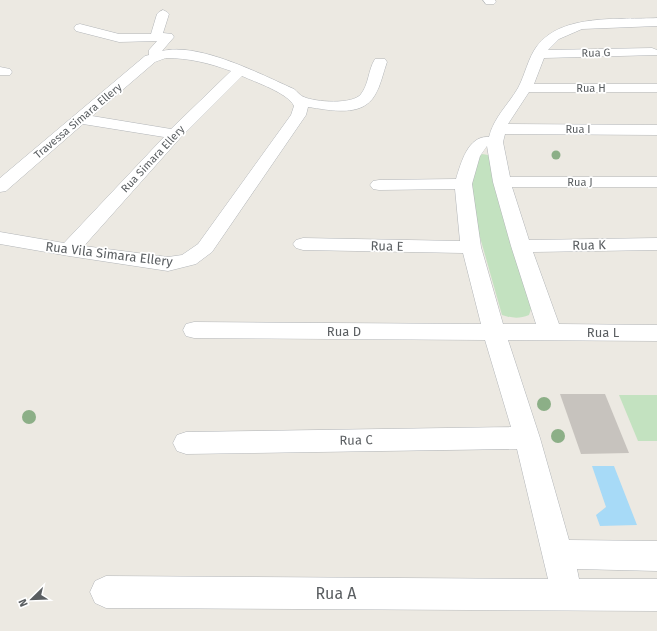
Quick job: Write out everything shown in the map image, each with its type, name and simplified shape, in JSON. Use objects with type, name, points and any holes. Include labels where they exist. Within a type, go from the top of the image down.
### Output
[{"type":"street","points":[[156,36],[163,14]]},
{"type":"street","points":[[550,332],[521,246],[502,182],[497,136],[501,122],[525,88],[547,42],[555,36],[580,25],[657,22]]},
{"type":"street","points":[[80,28],[119,38],[156,36],[168,38],[155,50],[156,56],[173,54],[218,62],[289,92],[299,101],[344,107],[358,103],[368,96],[380,62]]},
{"type":"street","name":"Rua G","points":[[540,54],[652,52]]},
{"type":"street","name":"Travessa Simara Ellery","points":[[0,187],[150,59],[156,56]]},
{"type":"street","name":"Rua Simara Ellery","points":[[70,250],[175,134],[240,70]]},
{"type":"street","name":"Rua H","points":[[525,88],[657,88]]},
{"type":"street","name":"Rua Vila Simara Ellery","points":[[0,238],[168,264],[184,262],[198,255],[205,248],[298,115],[301,106],[299,101]]},
{"type":"street","points":[[80,119],[175,134]]},
{"type":"street","name":"Rua I","points":[[463,184],[475,150],[484,141],[497,136],[657,130]]},
{"type":"street","name":"Rua J","points":[[502,182],[657,182]]},
{"type":"street","points":[[379,185],[463,184],[471,247],[494,332],[527,438],[558,554],[567,594]]},
{"type":"street","name":"Rua E","points":[[303,244],[471,247]]},
{"type":"street","name":"Rua K","points":[[521,246],[657,244]]},
{"type":"street","name":"Rua D","points":[[194,330],[550,332]]},
{"type":"street","name":"Rua L","points":[[550,332],[657,333]]},
{"type":"street","name":"Rua C","points":[[186,442],[527,438]]},
{"type":"street","points":[[558,554],[657,556]]},
{"type":"street","name":"Rua A","points":[[106,592],[567,594],[657,596]]},
{"type":"green space","points":[[482,154],[488,155],[489,157],[532,306],[529,315],[522,317],[516,318],[502,315],[472,209],[471,183],[478,159]]},
{"type":"green space","points":[[619,395],[657,395],[657,441],[638,441]]},
{"type":"water","points":[[592,466],[614,466],[637,525],[600,526],[596,515],[606,507]]},
{"type":"building","points":[[560,394],[605,394],[629,453],[581,454]]}]
